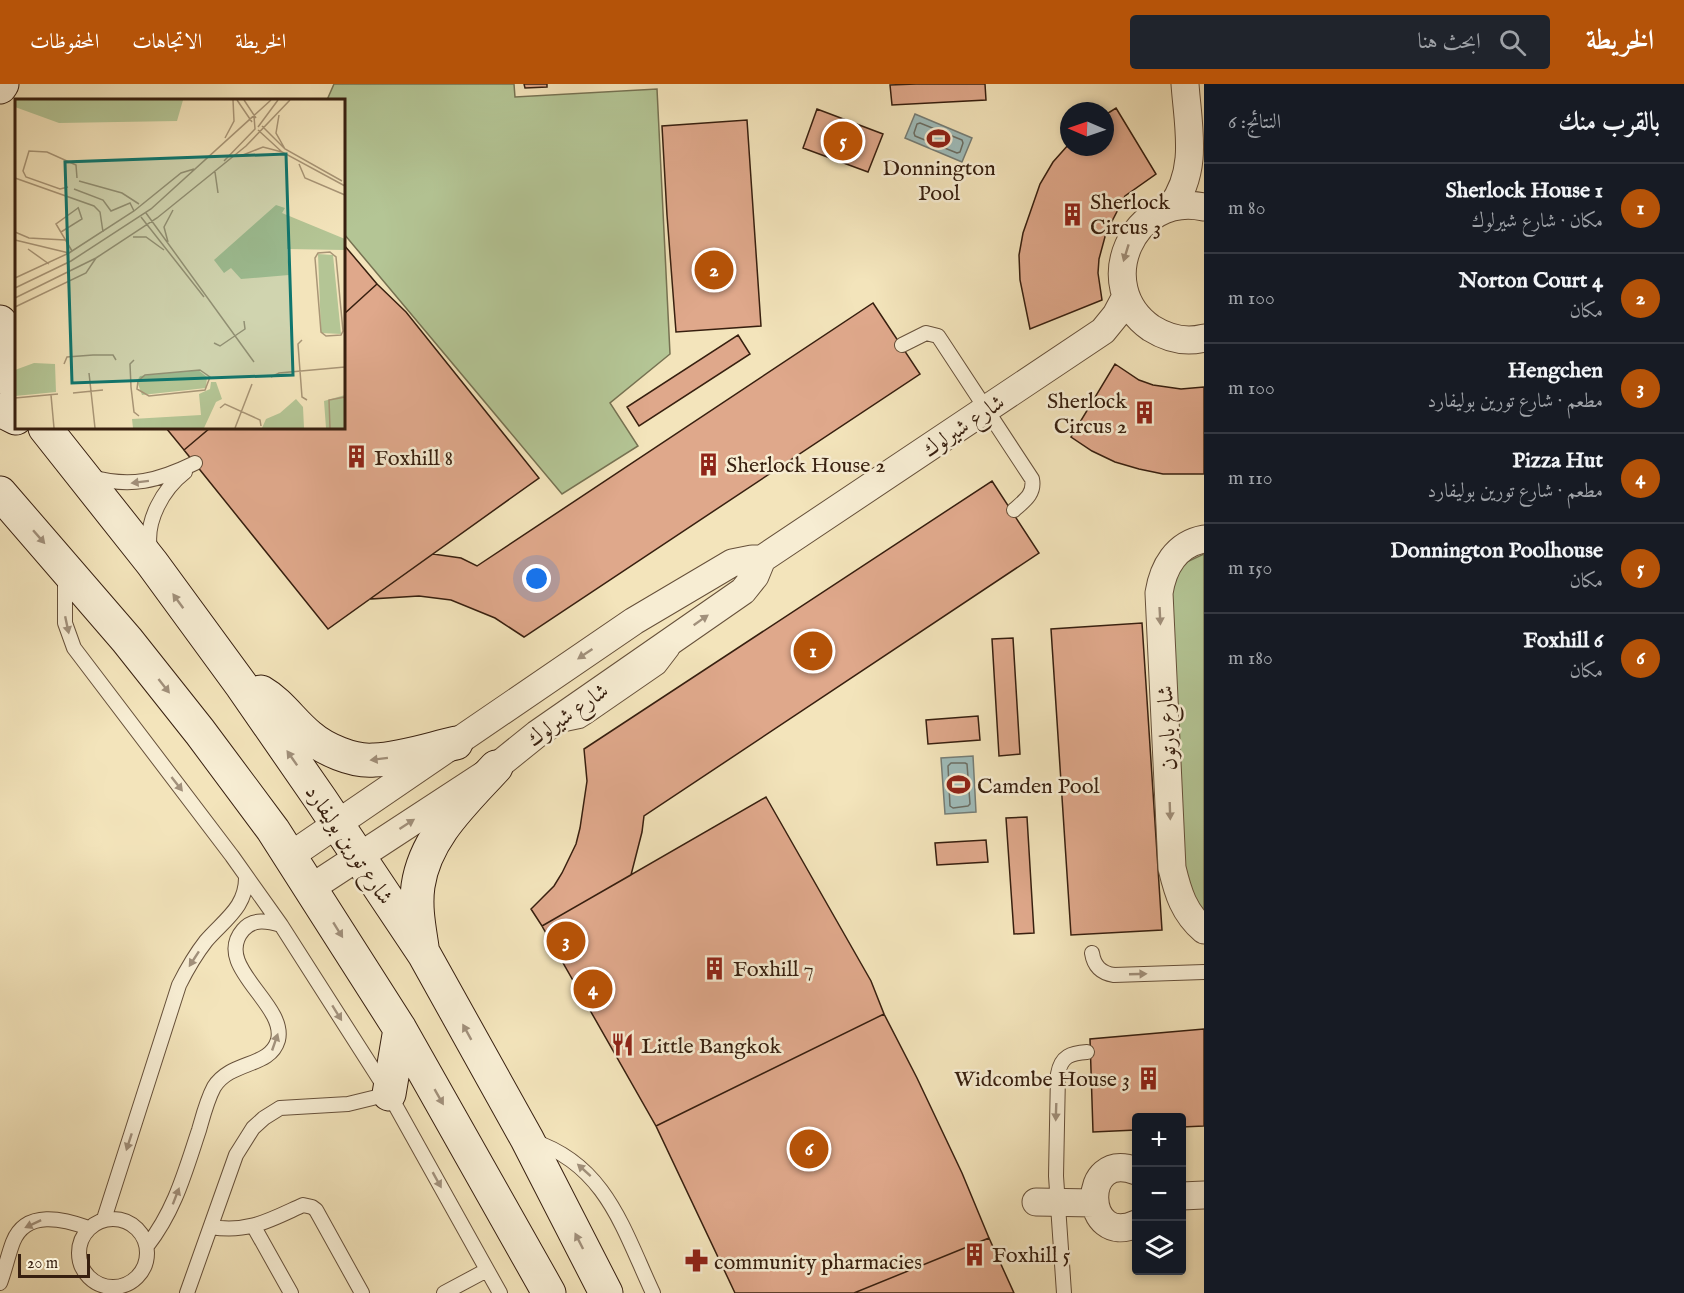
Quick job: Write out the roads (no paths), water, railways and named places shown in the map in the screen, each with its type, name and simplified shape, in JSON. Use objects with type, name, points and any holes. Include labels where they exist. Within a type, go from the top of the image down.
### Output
[{"type":"main road","points":[[0,322],[15,343]]},
{"type":"main road","points":[[0,364],[15,386]]},
{"type":"main road","points":[[0,410],[15,418]]},
{"type":"main road","name":"شارع تورين بوليفارد","points":[[46,429],[152,563],[242,686],[424,954],[527,1139],[606,1293]]},
{"type":"main road","points":[[0,493],[127,640],[200,732],[290,856],[400,1029],[545,1284],[560,1281],[567,1285],[573,1293]]},
{"type":"main road","points":[[242,686],[258,690],[273,699],[309,736],[337,752],[353,757],[372,761],[456,742]]},
{"type":"main road","points":[[424,954],[417,913],[418,886],[424,860],[445,824],[496,767]]},
{"type":"main road","points":[[389,1094],[400,1029]]},
{"type":"street","points":[[1171,207],[1184,186],[1190,162],[1185,84]]},
{"type":"street","points":[[1190,162],[1204,189]]},
{"type":"street","points":[[1204,207],[1192,204],[1171,207],[1150,217],[1135,232],[1125,252],[1122,274],[1126,296],[1133,311],[1144,323],[1160,334],[1178,339],[1204,338]]},
{"type":"street","name":"شارع شيرلوك","points":[[290,856],[658,607],[732,563],[762,559],[986,410],[1103,331],[1116,315],[1126,296]]},
{"type":"street","name":"شارع شيرلوك","points":[[1103,331],[1144,323]]},
{"type":"street","name":"شارع بارتون","points":[[1204,539],[1183,548],[1170,560],[1162,576],[1159,594],[1172,868],[1177,892],[1184,907],[1204,930]]},
{"type":"street","name":"شارع شيرلوك","points":[[311,888],[496,767],[550,725],[743,591],[755,576],[762,559]]},
{"type":"street","points":[[658,607],[677,637]]},
{"type":"street","points":[[1132,1170],[1120,1168],[1111,1170],[1097,1184],[1094,1193],[1094,1203],[1103,1220],[1121,1228],[1132,1225]]},
{"type":"street","points":[[1186,1196],[1204,1195]]},
{"type":"street","points":[[1047,1203],[1094,1203]]},
{"type":"lane","points":[[902,345],[926,333],[938,336],[1032,479],[1031,492],[1014,510]]},
{"type":"lane","points":[[82,475],[126,484],[150,481],[195,463],[177,478],[163,497],[153,518],[148,542],[152,563]]},
{"type":"lane","points":[[65,567],[65,623],[77,654],[232,856],[281,925],[389,1094],[496,1290]]},
{"type":"lane","points":[[550,725],[580,721],[659,667],[667,659],[677,637]]},
{"type":"lane","points":[[104,1220],[179,985],[195,956],[217,929],[237,910],[246,890],[246,876]]},
{"type":"lane","points":[[147,1246],[160,1229],[176,1198],[214,1088],[228,1072],[269,1055],[275,1047],[278,1027],[241,967],[236,945],[244,928],[252,923],[261,921],[281,925]]},
{"type":"lane","points":[[217,929],[236,945]]},
{"type":"lane","points":[[1092,953],[1093,961],[1105,974],[1204,972]]},
{"type":"lane","points":[[1064,1293],[1047,1203],[1059,1065],[1072,1053],[1087,1052]]},
{"type":"lane","points":[[187,1293],[236,1155],[252,1128],[280,1108],[348,1104],[389,1094]]},
{"type":"lane","points":[[527,1139],[559,1152],[599,1185],[609,1199],[653,1293]]},
{"type":"lane","points":[[211,1227],[232,1229],[254,1227],[303,1205],[312,1207],[362,1293]]},
{"type":"lane","points":[[0,1283],[14,1241],[24,1227],[33,1222],[53,1218],[89,1228]]},
{"type":"lane","points":[[113,1218],[131,1224],[143,1237],[147,1246],[145,1265],[134,1281],[126,1285],[107,1287],[90,1279],[84,1272],[78,1254],[83,1235],[89,1228],[104,1220],[113,1218]]},
{"type":"lane","points":[[254,1227],[291,1293]]},
{"type":"lane","points":[[444,1293],[487,1270]]},
{"type":"lane","points":[[134,1281],[142,1293]]},
{"type":"water","name":"Donnington Pool","points":[[915,114],[972,138],[962,162],[905,138]]},
{"type":"water","name":"Camden Pool","points":[[973,756],[976,812],[945,814],[941,758]]},
{"type":"place","name":"Donnington Pool","points":[[939,138]]},
{"type":"place","name":"Donnington Poolhouse","points":[[843,141]]},
{"type":"place","name":"Sherlock Circus 3","points":[[1072,214]]},
{"type":"place","name":"Norton Court 4","points":[[714,270]]},
{"type":"place","name":"Sherlock Circus 2","points":[[1145,413]]},
{"type":"place","name":"Foxhill 8","points":[[356,457]]},
{"type":"place","name":"Sherlock House 2","points":[[708,464]]},
{"type":"place","name":"Sherlock House 1","points":[[813,651]]},
{"type":"place","name":"Camden Pool","points":[[959,785]]},
{"type":"place","name":"Hengchen","points":[[566,941]]},
{"type":"place","name":"Foxhill 7","points":[[715,968]]},
{"type":"place","name":"Pizza Hut","points":[[593,989]]},
{"type":"place","name":"Little Bangkok","points":[[623,1045]]},
{"type":"place","name":"Widcombe House 3","points":[[1148,1078]]},
{"type":"place","name":"Foxhill 6","points":[[809,1149]]},
{"type":"place","name":"Foxhill 5","points":[[974,1254]]},
{"type":"place","name":"community pharmacies","points":[[696,1261]]}]
